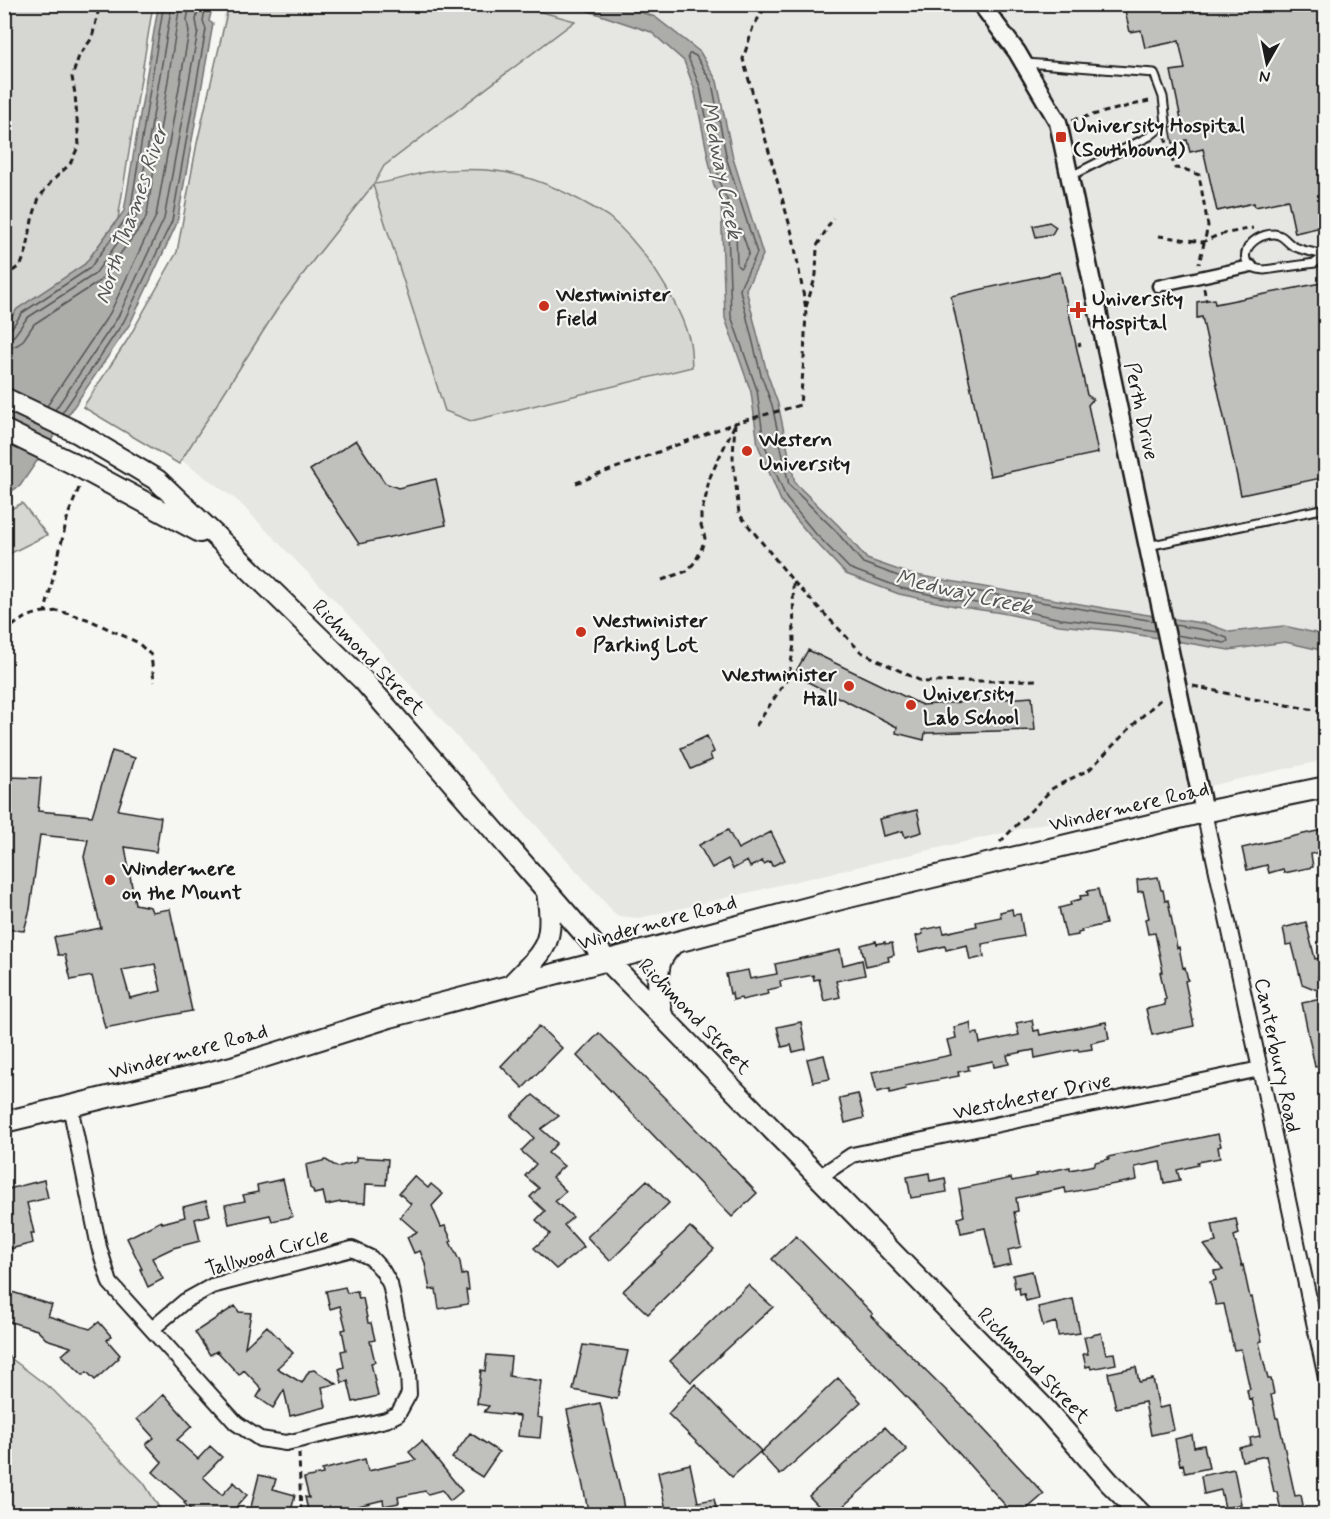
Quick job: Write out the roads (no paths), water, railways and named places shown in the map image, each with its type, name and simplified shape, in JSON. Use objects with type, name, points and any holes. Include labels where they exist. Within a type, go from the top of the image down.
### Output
[{"type":"main road","name":"Richmond Street","points":[[4,398],[78,433],[157,480],[363,680],[607,960],[1046,1410],[1141,1515]]},
{"type":"main road","name":"Richmond Street","points":[[4,429],[224,544]]},
{"type":"main road","name":"Windermere Road","points":[[4,1122],[232,1067],[390,1017],[845,898],[1204,812],[1326,788]]},
{"type":"main road","points":[[511,985],[535,960],[549,938],[550,914],[547,892]]},
{"type":"main road","points":[[662,1016],[658,993],[660,965],[662,958],[674,943]]},
{"type":"street","name":"Perth Drive","points":[[981,4],[1023,63],[1058,122],[1204,812]]},
{"type":"street","points":[[1158,286],[1251,266]]},
{"type":"street","name":"Canterbury Road","points":[[1204,812],[1326,1378]]},
{"type":"street","name":"Westchester Drive","points":[[819,1177],[852,1155],[1260,1069]]},
{"type":"street","name":"Tallwood Circle","points":[[70,1106],[99,1247],[110,1283],[236,1423],[260,1439],[286,1443],[386,1420],[398,1414],[409,1394],[408,1372],[390,1284],[371,1258],[352,1250],[212,1286],[185,1301],[152,1329]]},
{"type":"lane","points":[[1023,63],[1154,73],[1163,97],[1166,123],[1150,136],[1069,177]]},
{"type":"lane","points":[[1277,234],[1295,248],[1325,256],[1315,263],[1257,270],[1247,261],[1245,254],[1254,240],[1262,236],[1277,234]]},
{"type":"lane","points":[[1148,546],[1326,508]]},
{"type":"water","name":"North Thames River","points":[[153,5],[213,5],[209,21],[213,24],[177,223],[130,324],[20,486],[5,495],[4,329],[17,309],[85,264],[124,211],[158,7]]},
{"type":"water","name":"Medway Creek","points":[[571,5],[620,5],[655,17],[700,52],[717,81],[733,158],[763,255],[746,289],[767,373],[778,404],[795,483],[839,526],[867,559],[910,574],[1208,624],[1230,632],[1284,626],[1325,635],[1325,651],[1285,642],[1229,650],[1116,631],[1059,625],[899,594],[846,574],[781,501],[758,445],[751,392],[725,318],[721,201],[714,186],[694,88],[684,61],[651,32]]},
{"type":"place","name":"University Hospital (Southbound)","points":[[1061,137]]},
{"type":"place","name":"Westminister Field","points":[[544,306]]},
{"type":"place","name":"University Hospital","points":[[1078,310]]},
{"type":"place","name":"Western University","points":[[747,451]]},
{"type":"place","name":"Westminister Parking Lot","points":[[581,632]]},
{"type":"place","name":"Westminister Hall","points":[[849,686]]},
{"type":"place","name":"University Lab School","points":[[911,705]]},
{"type":"place","name":"Windermere on the Mount","points":[[110,880]]}]
